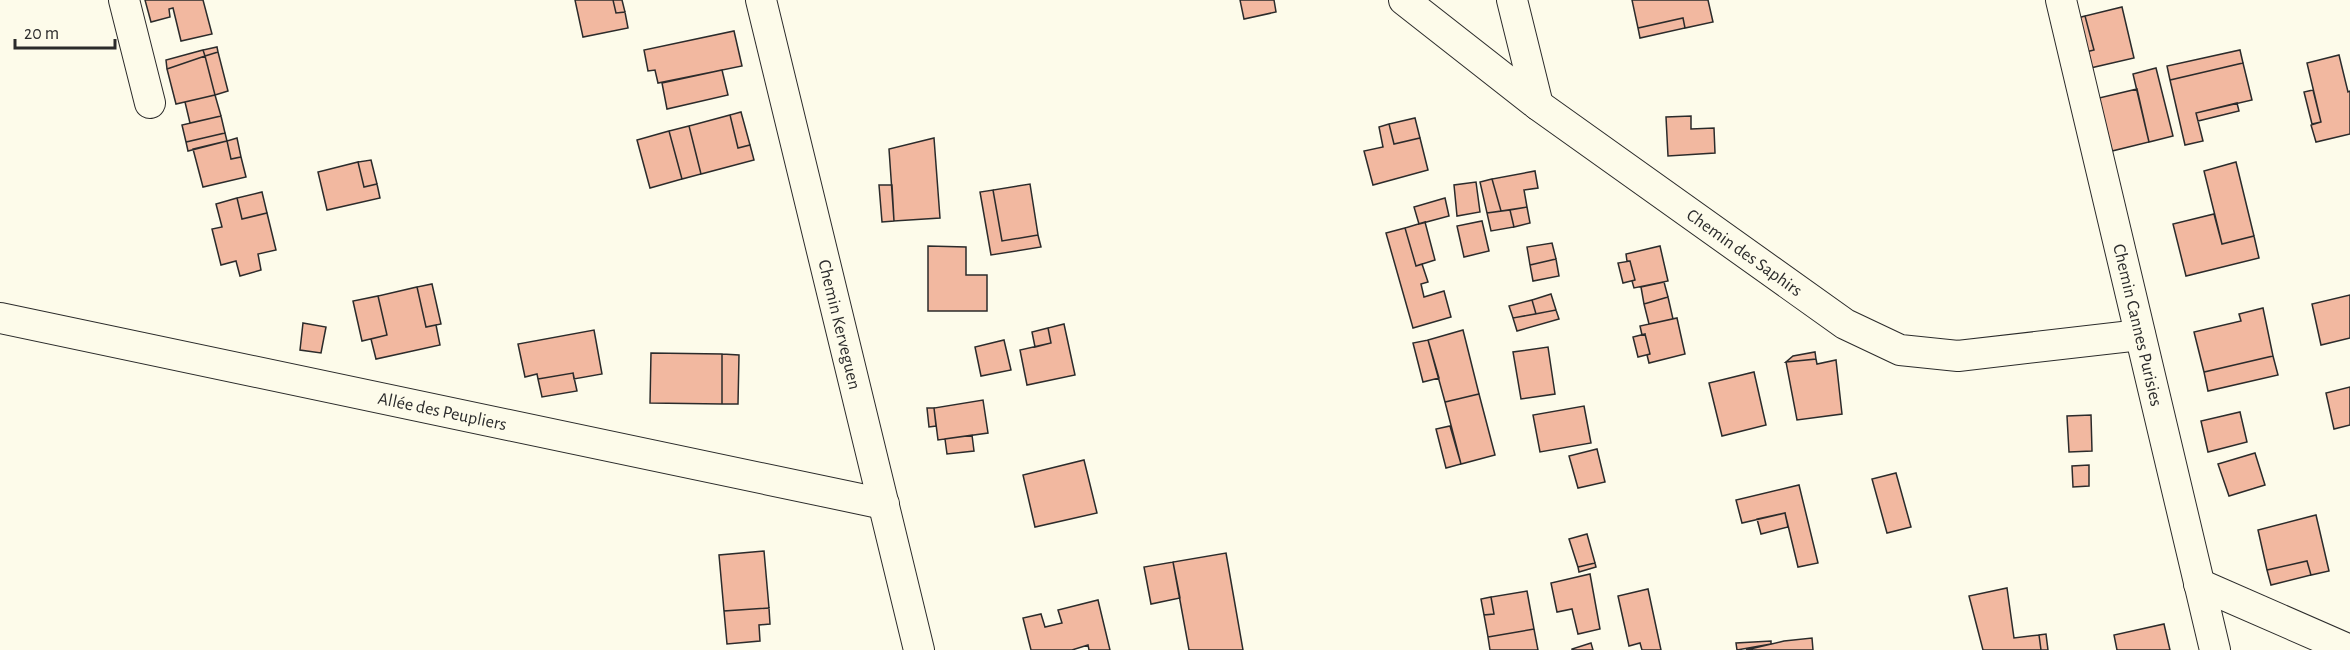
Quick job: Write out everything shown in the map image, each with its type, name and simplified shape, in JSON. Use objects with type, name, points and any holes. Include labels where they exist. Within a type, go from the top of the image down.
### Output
[{"type":"street","points":[[124,0],[150,103]]},
{"type":"street","name":"Chemin Kerveguen","points":[[761,0],[919,650]]},
{"type":"street","name":"Chemin des Saphirs","points":[[1404,0],[1538,105],[1845,324],[1900,350],[1958,356],[2140,335]]},
{"type":"street","points":[[1512,0],[1538,105]]},
{"type":"street","name":"Chemin Cannes Purisies","points":[[2061,0],[2215,650]]},
{"type":"street","name":"Allée des Peupliers","points":[[0,318],[884,504]]},
{"type":"street","points":[[2199,584],[2350,650]]},
{"type":"building","points":[[145,0],[203,0],[212,34],[181,41],[173,8],[169,9],[170,17],[151,22]]},
{"type":"building","points":[[575,0],[613,0],[616,13],[625,12],[628,28],[583,37]]},
{"type":"building","points":[[613,0],[622,0],[625,12],[616,13]]},
{"type":"building","points":[[1240,0],[1274,0],[1276,12],[1244,19]]},
{"type":"building","points":[[1632,0],[1708,0],[1713,22],[1685,28],[1683,18],[1638,28]]},
{"type":"building","points":[[2122,7],[2134,58],[2086,69],[2082,53],[2094,50],[2085,16]]},
{"type":"building","points":[[2085,16],[2094,50],[2082,53],[2074,19]]},
{"type":"building","points":[[1683,18],[1685,28],[1640,38],[1638,28]]},
{"type":"building","points":[[734,31],[742,66],[658,83],[655,70],[648,71],[644,50]]},
{"type":"building","points":[[217,47],[218,52],[205,56],[203,50]]},
{"type":"building","points":[[203,50],[205,56],[167,69],[166,60]]},
{"type":"building","points":[[2240,50],[2243,63],[2170,80],[2167,66]]},
{"type":"building","points":[[218,52],[228,91],[215,95],[205,56]]},
{"type":"building","points":[[2339,55],[2348,92],[2350,91],[2350,134],[2316,142],[2311,125],[2321,122],[2307,63]]},
{"type":"building","points":[[205,56],[215,95],[176,104],[167,69]]},
{"type":"building","points":[[2243,63],[2252,100],[2196,113],[2203,141],[2185,145],[2170,80]]},
{"type":"building","points":[[2156,68],[2173,136],[2149,142],[2133,74]]},
{"type":"building","points":[[722,70],[728,95],[667,109],[662,83]]},
{"type":"building","points":[[2137,89],[2149,142],[2112,151],[2099,98]]},
{"type":"building","points":[[2313,90],[2321,122],[2312,124],[2304,92]]},
{"type":"building","points":[[215,95],[221,116],[190,123],[185,102]]},
{"type":"building","points":[[2237,103],[2239,111],[2198,121],[2196,113]]},
{"type":"building","points":[[741,112],[750,145],[738,148],[730,115]]},
{"type":"building","points":[[730,115],[738,148],[750,145],[754,160],[701,174],[689,126]]},
{"type":"building","points":[[221,116],[225,133],[186,142],[182,125]]},
{"type":"building","points":[[1691,116],[1691,129],[1714,128],[1715,153],[1668,156],[1666,117]]},
{"type":"building","points":[[1415,118],[1420,138],[1394,144],[1389,124]]},
{"type":"building","points":[[1389,124],[1394,144],[1420,138],[1428,170],[1373,185],[1364,151],[1383,147],[1379,127]]},
{"type":"building","points":[[689,126],[701,174],[682,179],[669,131]]},
{"type":"building","points":[[669,131],[682,179],[650,188],[637,140]]},
{"type":"building","points":[[225,133],[227,141],[188,151],[186,142]]},
{"type":"building","points":[[237,138],[241,157],[231,159],[227,141]]},
{"type":"building","points":[[934,138],[940,218],[894,221],[889,149]]},
{"type":"building","points":[[227,141],[231,159],[241,157],[246,177],[203,187],[193,149]]},
{"type":"building","points":[[371,160],[377,184],[364,187],[358,162]]},
{"type":"building","points":[[358,162],[364,187],[377,184],[380,198],[327,210],[318,172]]},
{"type":"building","points":[[2236,162],[2254,236],[2222,244],[2204,171]]},
{"type":"building","points":[[1535,171],[1538,188],[1524,190],[1527,207],[1501,211],[1492,179]]},
{"type":"building","points":[[1492,179],[1501,211],[1487,213],[1480,182]]},
{"type":"building","points":[[1476,182],[1480,212],[1457,216],[1454,185]]},
{"type":"building","points":[[1030,184],[1038,235],[1002,241],[993,190]]},
{"type":"building","points":[[879,185],[892,185],[894,221],[882,222]]},
{"type":"building","points":[[993,190],[1002,241],[1038,235],[1041,247],[991,255],[980,192]]},
{"type":"building","points":[[262,192],[267,213],[242,219],[237,198]]},
{"type":"building","points":[[237,198],[242,219],[267,213],[276,250],[258,254],[261,270],[240,276],[236,261],[221,265],[212,229],[222,227],[216,204]]},
{"type":"building","points":[[1445,198],[1449,216],[1419,224],[1414,207]]},
{"type":"building","points":[[1527,207],[1530,223],[1514,227],[1510,210]]},
{"type":"building","points":[[1510,210],[1514,227],[1491,231],[1487,213]]},
{"type":"building","points":[[2214,214],[2222,244],[2254,236],[2259,258],[2186,276],[2173,224]]},
{"type":"building","points":[[1482,221],[1489,251],[1464,257],[1457,226]]},
{"type":"building","points":[[1425,222],[1435,260],[1416,266],[1405,228]]},
{"type":"building","points":[[1405,228],[1416,266],[1422,264],[1428,282],[1421,284],[1424,297],[1444,291],[1451,317],[1413,328],[1386,233]]},
{"type":"building","points":[[1552,243],[1556,259],[1530,265],[1527,247]]},
{"type":"building","points":[[928,246],[966,247],[966,275],[987,275],[987,311],[928,311]]},
{"type":"building","points":[[1660,246],[1668,281],[1634,288],[1632,281],[1635,280],[1626,254]]},
{"type":"building","points":[[1556,259],[1559,276],[1533,281],[1530,265]]},
{"type":"building","points":[[1630,261],[1635,280],[1623,283],[1618,263]]},
{"type":"building","points":[[1664,282],[1668,297],[1644,304],[1641,287]]},
{"type":"building","points":[[432,284],[441,324],[426,327],[417,287]]},
{"type":"building","points":[[417,287],[426,327],[436,325],[440,345],[376,359],[371,339],[387,335],[378,296]]},
{"type":"building","points":[[1551,294],[1556,310],[1536,314],[1532,300]]},
{"type":"building","points":[[2350,295],[2350,338],[2321,345],[2312,304]]},
{"type":"building","points":[[378,296],[387,335],[362,341],[353,301]]},
{"type":"building","points":[[1668,297],[1673,319],[1649,324],[1644,304]]},
{"type":"building","points":[[1532,300],[1536,314],[1513,318],[1509,306]]},
{"type":"building","points":[[2263,308],[2273,356],[2204,372],[2194,332],[2241,321],[2239,314]]},
{"type":"building","points":[[1556,310],[1559,319],[1517,331],[1513,318]]},
{"type":"building","points":[[1677,318],[1685,354],[1649,363],[1647,355],[1650,354],[1645,334],[1642,335],[1640,326]]},
{"type":"building","points":[[303,323],[326,327],[321,353],[300,350]]},
{"type":"building","points":[[1064,324],[1075,375],[1027,385],[1020,350],[1051,343],[1048,328]]},
{"type":"building","points":[[1048,328],[1051,343],[1035,347],[1032,332]]},
{"type":"building","points":[[594,330],[602,374],[574,379],[573,373],[538,379],[537,374],[525,377],[518,344]]},
{"type":"building","points":[[1463,330],[1479,394],[1445,402],[1428,340]]},
{"type":"building","points":[[1645,334],[1650,354],[1638,357],[1633,337]]},
{"type":"building","points":[[1004,340],[1011,370],[981,376],[975,347]]},
{"type":"building","points":[[1428,340],[1439,378],[1423,382],[1413,343]]},
{"type":"building","points":[[1548,347],[1555,394],[1521,399],[1513,352]]},
{"type":"building","points":[[1815,352],[1816,359],[1786,362],[1793,356]]},
{"type":"building","points":[[651,353],[722,354],[722,404],[650,403]]},
{"type":"building","points":[[722,354],[739,355],[738,404],[722,404]]},
{"type":"building","points":[[2273,356],[2278,375],[2208,391],[2204,372]]},
{"type":"building","points":[[1816,359],[1817,364],[1836,360],[1842,414],[1797,420],[1786,362]]},
{"type":"building","points":[[1754,372],[1766,425],[1722,436],[1709,383]]},
{"type":"building","points":[[573,373],[577,391],[542,397],[538,379]]},
{"type":"building","points":[[2350,387],[2350,425],[2334,429],[2326,393]]},
{"type":"building","points":[[1479,394],[1495,455],[1461,464],[1445,402]]},
{"type":"building","points":[[983,400],[988,433],[938,440],[934,408]]},
{"type":"building","points":[[1584,406],[1591,443],[1540,452],[1533,415]]},
{"type":"building","points":[[927,408],[934,408],[936,426],[929,427]]},
{"type":"building","points":[[2240,412],[2247,442],[2208,452],[2201,421]]},
{"type":"building","points":[[2091,415],[2092,451],[2069,452],[2067,416]]},
{"type":"building","points":[[1450,426],[1461,464],[1446,468],[1436,429]]},
{"type":"building","points":[[972,435],[974,451],[947,454],[945,439]]},
{"type":"building","points":[[1597,449],[1605,482],[1578,488],[1569,456]]},
{"type":"building","points":[[2255,453],[2265,485],[2229,496],[2218,464]]},
{"type":"building","points":[[1084,460],[1097,513],[1035,527],[1023,475]]},
{"type":"building","points":[[2089,465],[2089,486],[2073,487],[2072,466]]},
{"type":"building","points":[[1896,473],[1911,527],[1887,533],[1872,479]]},
{"type":"building","points":[[1799,485],[1818,563],[1798,567],[1785,513],[1742,523],[1736,500]]},
{"type":"building","points":[[1785,513],[1788,527],[1761,534],[1757,519]]},
{"type":"building","points":[[2316,515],[2329,571],[2311,575],[2307,561],[2267,570],[2258,530]]},
{"type":"building","points":[[1587,534],[1595,563],[1578,567],[1569,539]]},
{"type":"building","points":[[764,551],[769,608],[724,611],[719,555]]},
{"type":"building","points":[[1226,553],[1243,650],[1189,650],[1173,562]]},
{"type":"building","points":[[2307,561],[2311,575],[2271,585],[2267,570]]},
{"type":"building","points":[[1173,562],[1180,598],[1151,604],[1144,567]]},
{"type":"building","points":[[1595,563],[1596,567],[1579,572],[1578,567]]},
{"type":"building","points":[[1590,574],[1600,629],[1578,634],[1572,609],[1557,612],[1551,583]]},
{"type":"building","points":[[2007,588],[2014,638],[2039,635],[2041,650],[1983,650],[1969,596]]},
{"type":"building","points":[[1648,589],[1661,650],[1642,650],[1640,643],[1629,646],[1618,596]]},
{"type":"building","points":[[1527,591],[1534,629],[1488,637],[1484,615],[1494,614],[1491,597]]},
{"type":"building","points":[[1491,597],[1494,614],[1484,615],[1481,599]]},
{"type":"building","points":[[1098,600],[1110,650],[1089,650],[1088,645],[1072,650],[1031,650],[1023,618],[1041,614],[1045,627],[1062,623],[1058,610]]},
{"type":"building","points":[[769,608],[770,624],[759,625],[760,641],[727,644],[724,611]]},
{"type":"building","points":[[2164,624],[2170,650],[2117,650],[2114,635]]},
{"type":"building","points":[[1534,629],[1538,650],[1490,650],[1488,637]]},
{"type":"building","points":[[2046,634],[2048,650],[2041,650],[2039,635]]},
{"type":"building","points":[[1812,638],[1813,650],[1746,650],[1784,641]]},
{"type":"building","points":[[1771,641],[1771,644],[1737,650],[1736,643]]},
{"type":"building","points":[[1591,643],[1593,650],[1572,650],[1572,649]]}]
